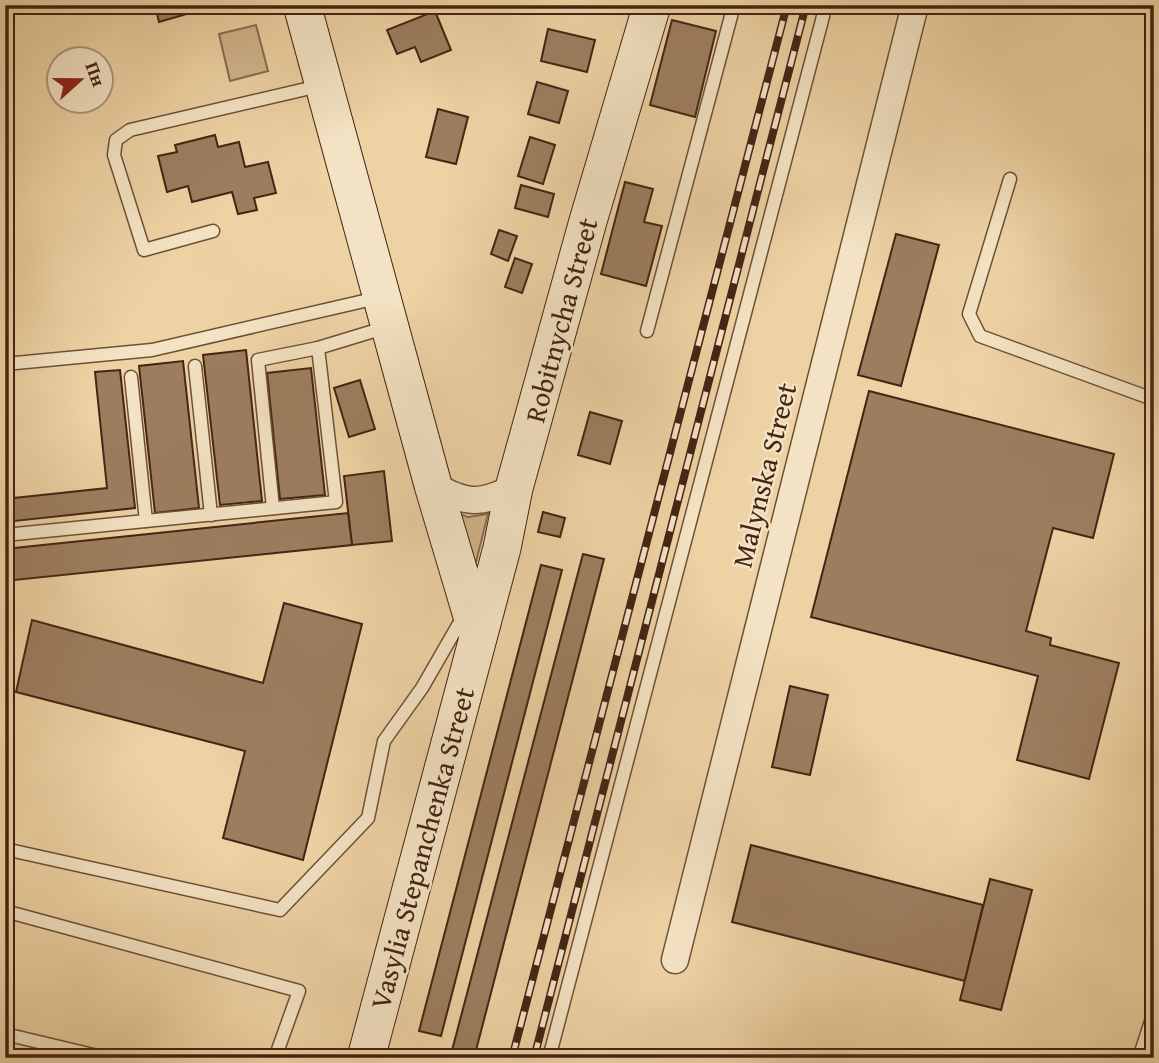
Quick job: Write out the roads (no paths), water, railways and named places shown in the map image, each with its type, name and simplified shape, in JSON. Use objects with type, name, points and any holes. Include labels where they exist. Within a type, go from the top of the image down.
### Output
[{"type":"street","points":[[302,5],[433,485],[474,622]]},
{"type":"street","name":"Robitnycha Street","points":[[474,622],[502,548],[514,488],[588,221],[652,5]]},
{"type":"street","name":"Malynska Street","points":[[675,960],[915,5]]},
{"type":"street","points":[[433,485],[454,498],[470,501],[489,499],[514,488]]},
{"type":"street","name":"Vasylia Stepanchenka Street","points":[[366,1058],[474,622]]},
{"type":"lane","points":[[647,331],[734,5]]},
{"type":"lane","points":[[549,1058],[827,5]]},
{"type":"lane","points":[[213,231],[144,250],[114,155],[116,140],[130,130],[323,85]]},
{"type":"lane","points":[[1010,179],[969,314],[981,336],[1150,398],[1154,402]]},
{"type":"lane","points":[[273,508],[258,359],[318,348],[385,311]]},
{"type":"lane","points":[[5,364],[152,350],[385,311]]},
{"type":"lane","points":[[5,535],[336,502],[318,348]]},
{"type":"lane","points":[[195,366],[211,515]]},
{"type":"lane","points":[[131,377],[146,521]]},
{"type":"lane","points":[[5,849],[280,910],[368,818],[384,741],[474,622]]},
{"type":"lane","points":[[1154,843],[1154,856]]},
{"type":"lane","points":[[5,911],[299,991],[275,1058]]},
{"type":"lane","points":[[1139,1058],[1154,1012]]},
{"type":"lane","points":[[5,1034],[106,1058]]},
{"type":"railway","points":[[512,1058],[787,5]]},
{"type":"railway","points":[[534,1058],[806,5]]}]
